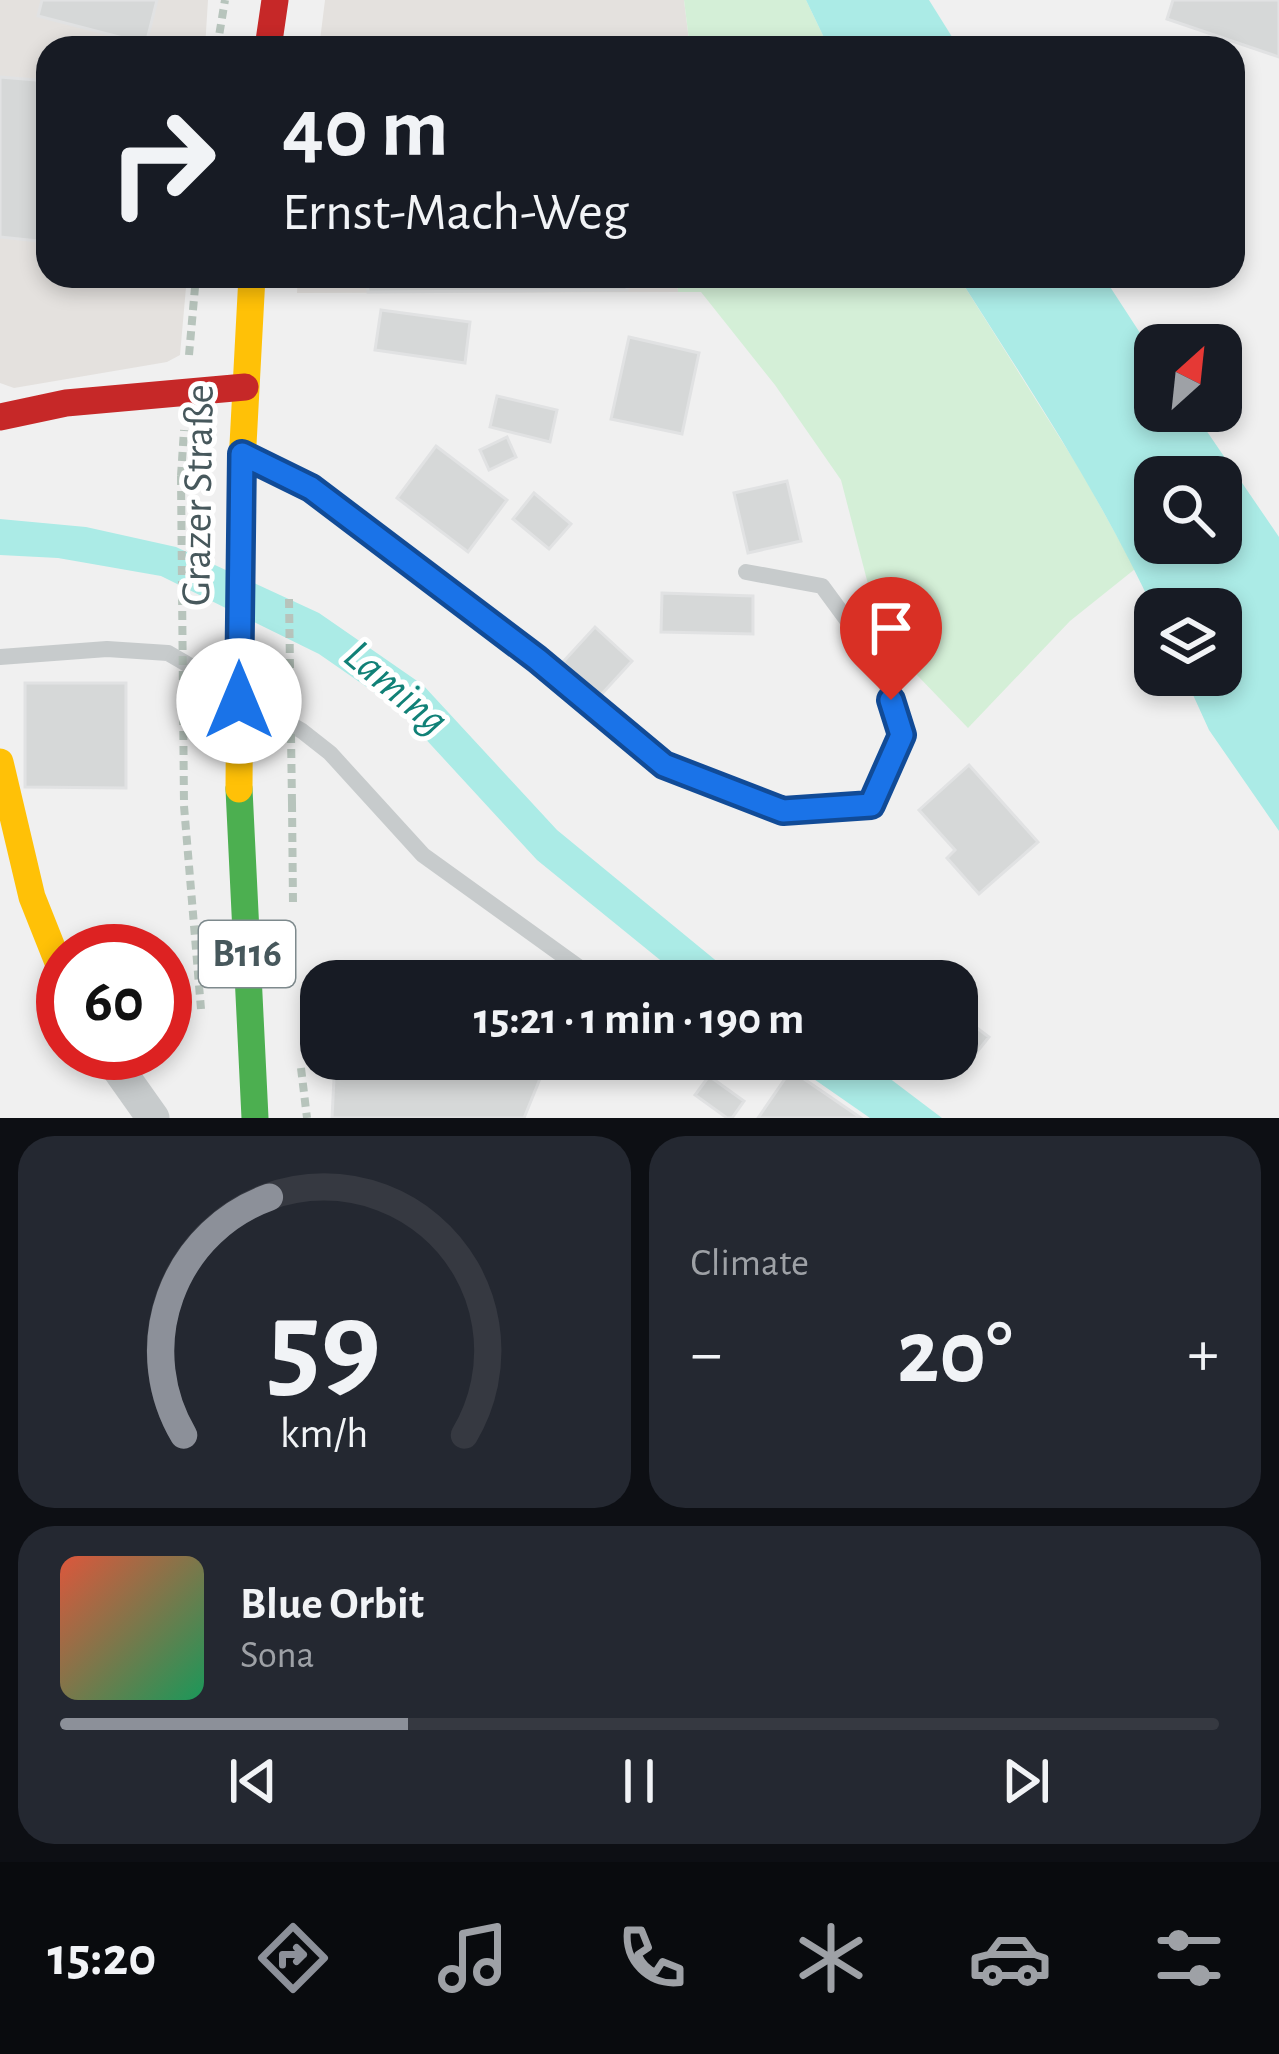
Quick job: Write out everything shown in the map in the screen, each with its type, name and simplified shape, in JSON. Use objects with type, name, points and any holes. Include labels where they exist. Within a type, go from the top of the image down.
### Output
[{"type":"main road","points":[[270,36],[275,0]]},
{"type":"main road","name":"Grazer Straße","points":[[251,288],[242,468],[239,789],[254,1118]]},
{"type":"main road","points":[[0,417],[66,403],[244,387]]},
{"type":"main road","points":[[0,762],[40,924]]},
{"type":"street","points":[[126,1080],[153,1118]]},
{"type":"lane","points":[[242,468],[311,488],[537,659],[664,765],[783,811],[871,805],[902,735],[880,665],[822,586],[746,572]]},
{"type":"lane","points":[[0,657],[107,649],[168,653],[302,731],[329,753],[423,855],[569,960]]},
{"type":"path","points":[[219,36],[225,0]]},
{"type":"path","points":[[181,476],[184,806],[203,1029]]},
{"type":"path","points":[[289,598],[292,802]]},
{"type":"shaded area","points":[[0,0],[208,0],[206,36],[36,36],[36,288],[186,288],[180,355],[167,362],[14,388],[0,383]]},
{"type":"shaded area","points":[[325,0],[684,0],[688,36],[320,36]]},
{"type":"shaded area","points":[[297,288],[678,288],[678,292],[297,293]]},
{"type":"green space","points":[[684,0],[806,0],[823,36],[688,36]]},
{"type":"green space","points":[[678,288],[966,288],[1082,473],[1135,569],[1070,621],[968,728],[916,674],[869,588],[841,480],[775,385],[701,292],[678,292]]},
{"type":"water","points":[[806,0],[929,0],[952,36],[823,36]]},
{"type":"water","points":[[966,288],[1111,288],[1134,324],[1134,432],[1207,432],[1224,456],[1134,456],[1134,564],[1242,564],[1242,483],[1279,537],[1279,831],[1209,730],[1194,696],[1242,696],[1242,588],[1143,588],[1087,484]]},
{"type":"water","name":"Laming","points":[[0,519],[86,527],[176,547],[319,613],[423,685],[557,830],[715,960],[660,960],[537,860],[397,708],[319,654],[161,576],[58,558],[0,555]]},
{"type":"water","points":[[815,1080],[892,1080],[942,1118],[870,1118]]},
{"type":"building","points":[[42,0],[157,0],[148,36],[115,36],[38,16]]},
{"type":"building","points":[[1173,0],[1279,0],[1279,57],[1245,45],[1245,36],[1217,36],[1167,19]]},
{"type":"building","points":[[0,77],[36,80],[36,241],[0,237]]},
{"type":"building","points":[[368,288],[627,288],[627,290],[368,292]]},
{"type":"building","points":[[381,310],[470,322],[465,363],[375,350]]},
{"type":"building","points":[[629,337],[699,353],[682,434],[611,419]]},
{"type":"building","points":[[497,396],[557,410],[550,442],[490,427]]},
{"type":"building","points":[[507,437],[516,457],[489,470],[480,450]]},
{"type":"building","points":[[436,446],[507,500],[468,552],[397,498]]},
{"type":"building","points":[[787,481],[801,541],[748,553],[734,493]]},
{"type":"building","points":[[534,493],[571,524],[549,549],[513,519]]},
{"type":"building","points":[[662,593],[753,596],[753,634],[661,632]]},
{"type":"building","points":[[595,627],[632,661],[600,696],[563,662]]},
{"type":"building","points":[[25,683],[126,683],[126,788],[25,787]]},
{"type":"building","points":[[969,765],[1038,842],[979,894],[947,858],[955,850],[919,810]]},
{"type":"building","points":[[978,1029],[989,1037],[978,1051]]},
{"type":"building","points":[[334,1080],[539,1080],[524,1118],[332,1118]]},
{"type":"building","points":[[706,1080],[715,1080],[744,1101],[727,1118],[695,1095]]},
{"type":"building","points":[[784,1080],[806,1080],[861,1118],[758,1118]]},
{"type":"traffic: fast","points":[[239,789],[255,1118]]},
{"type":"traffic: slow","points":[[241,482],[251,288]]},
{"type":"traffic: slow","points":[[239,789],[241,482]]},
{"type":"traffic: slow","points":[[0,762],[43,924]]},
{"type":"traffic: jam","points":[[270,36],[275,0]]},
{"type":"traffic: jam","points":[[0,417],[66,403],[245,387]]},
{"type":"route","points":[[239,701],[242,454],[311,488],[537,659],[664,765],[783,811],[871,805],[902,735],[891,700]]}]
